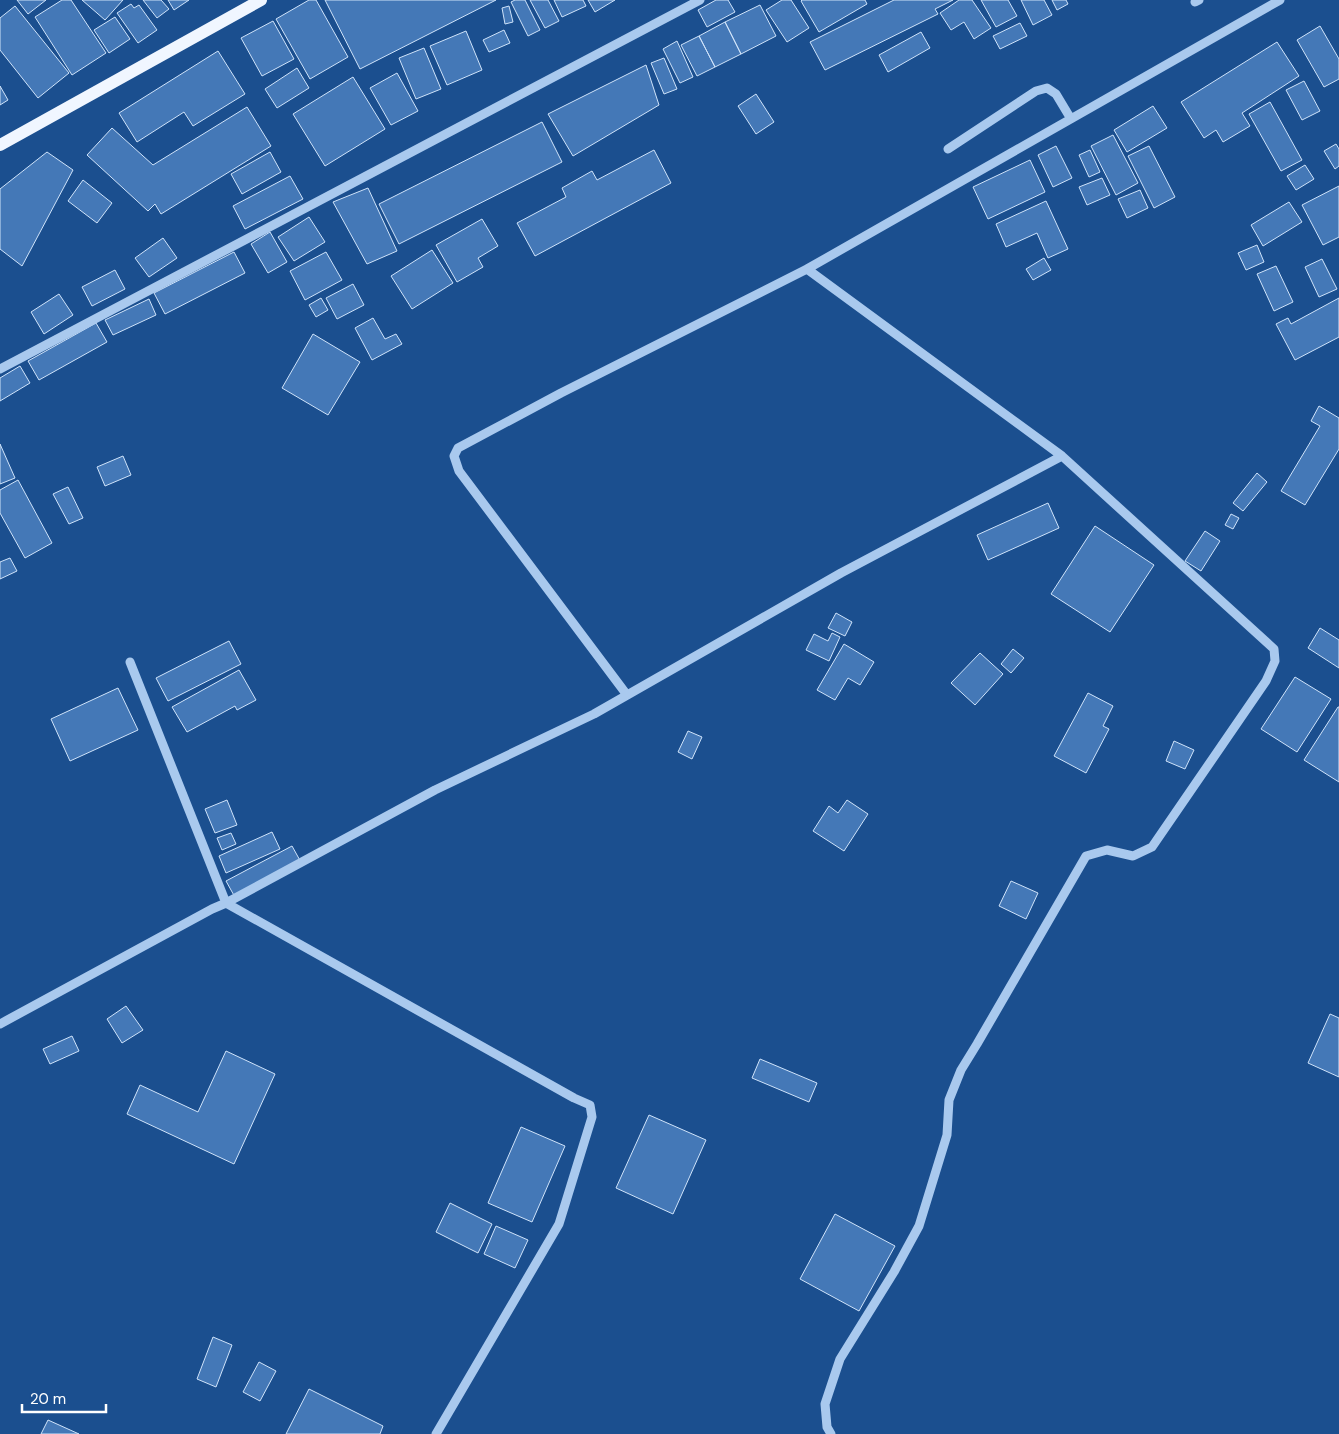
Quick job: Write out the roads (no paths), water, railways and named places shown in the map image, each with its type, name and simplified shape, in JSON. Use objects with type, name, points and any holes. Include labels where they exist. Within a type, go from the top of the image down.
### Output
[{"type":"main road","points":[[0,145],[261,0]]},
{"type":"street","points":[[0,369],[700,0]]},
{"type":"street","points":[[627,695],[459,471],[454,456],[458,448],[561,393],[807,269],[1280,0]]},
{"type":"street","points":[[948,149],[1036,91],[1046,88],[1056,94],[1071,119]]},
{"type":"street","points":[[807,269],[1062,456],[1274,649],[1275,662],[1266,681],[1152,848],[1133,856],[1107,850],[1086,856],[978,1044],[961,1070],[949,1100],[947,1135],[919,1226],[894,1272],[840,1359],[825,1404],[827,1427],[831,1434]]},
{"type":"street","points":[[0,1024],[435,790],[594,714],[841,573],[1062,456]]},
{"type":"street","points":[[130,662],[226,903],[574,1098],[590,1105],[592,1117],[558,1224],[436,1434]]}]
